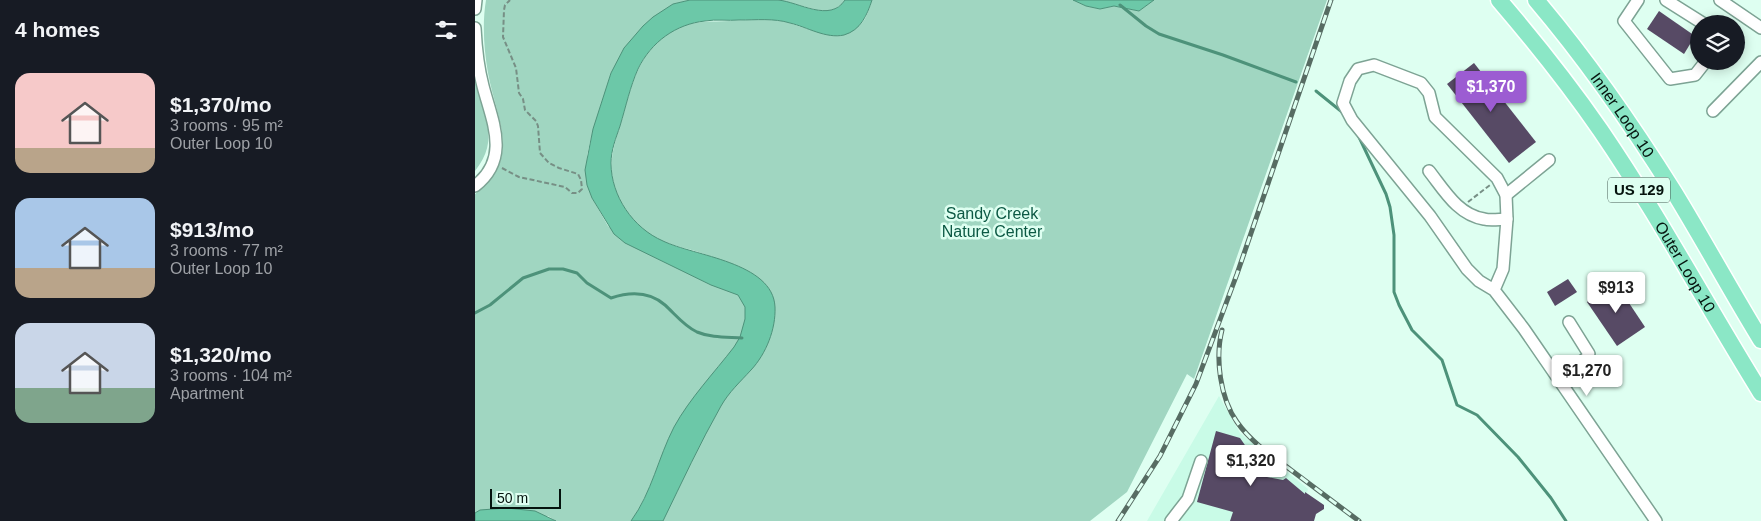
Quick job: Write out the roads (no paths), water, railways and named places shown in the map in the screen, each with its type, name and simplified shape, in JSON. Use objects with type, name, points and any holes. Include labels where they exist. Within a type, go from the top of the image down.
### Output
[{"type":"highway","name":"Outer Loop 10","points":[[1499,0],[1547,58],[1601,130],[1761,393]]},
{"type":"highway","name":"Inner Loop 10","points":[[1537,0],[1635,132],[1674,193],[1761,340]]},
{"type":"street","points":[[475,9],[476,0]]},
{"type":"street","points":[[1638,0],[1624,21],[1670,79],[1695,75],[1699,70]]},
{"type":"street","points":[[1666,0],[1690,15]]},
{"type":"street","points":[[1727,2],[1761,28]]},
{"type":"street","points":[[475,28],[477,60],[495,127],[497,143],[493,164],[489,172],[475,186]]},
{"type":"street","points":[[1713,111],[1761,62]]},
{"type":"street","points":[[1494,290],[1503,269],[1507,195],[1497,179],[1435,117],[1429,93],[1421,83],[1375,65],[1358,69],[1350,81],[1343,103],[1352,120],[1430,216],[1467,269],[1479,281],[1494,290],[1524,329],[1656,521]]},
{"type":"street","points":[[1507,195],[1549,160]]},
{"type":"street","points":[[1429,171],[1466,214],[1484,220],[1507,219]]},
{"type":"street","points":[[1558,378],[1588,357],[1589,354],[1569,322]]},
{"type":"street","points":[[1171,521],[1188,499],[1201,460]]},
{"type":"waterway","points":[[1120,5],[1159,34],[1296,82]]},
{"type":"waterway","points":[[1316,91],[1342,112]]},
{"type":"waterway","points":[[1358,135],[1386,194],[1390,207],[1394,235],[1394,292],[1412,330],[1442,360],[1457,405],[1477,415],[1518,457],[1551,498],[1566,521]]},
{"type":"waterway","points":[[475,313],[490,305],[523,278],[549,269],[563,269],[577,273],[587,283],[611,298],[639,294],[659,300],[684,323],[702,334],[742,338]]},
{"type":"railway","points":[[1118,521],[1160,456],[1196,384],[1237,274],[1331,0]]},
{"type":"railway","points":[[1222,330],[1219,365],[1223,390],[1237,422],[1262,448],[1359,521]]},
{"type":"park label","name":"Sandy Creek Nature Center","points":[[992,222]]}]
